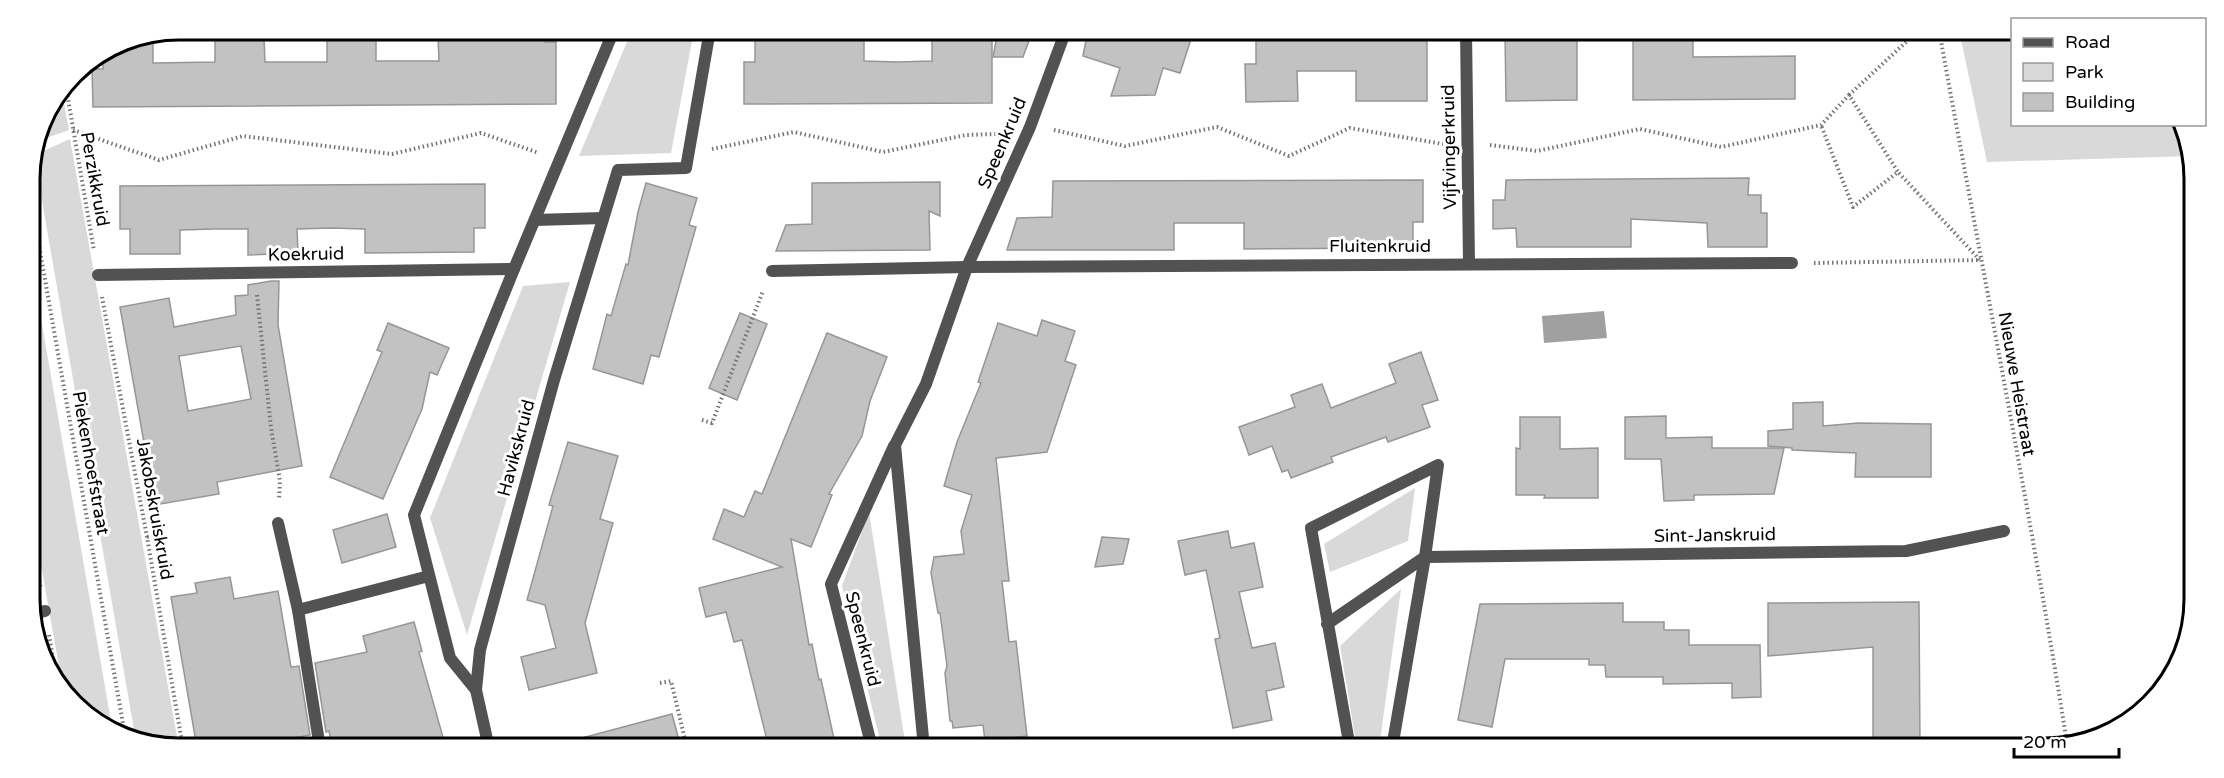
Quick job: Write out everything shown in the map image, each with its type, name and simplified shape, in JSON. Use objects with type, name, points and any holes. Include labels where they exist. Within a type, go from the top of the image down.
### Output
[{"type":"street","name":"Vijfvingerkruid","points":[[1466,40],[1469,264]]},
{"type":"street","name":"Havikskruid","points":[[476,690],[450,658],[414,515],[609,41]]},
{"type":"street","points":[[688,154],[708,41]]},
{"type":"street","name":"Speenkruid","points":[[869,738],[831,584],[895,445],[926,384],[968,267],[1030,127],[1062,41]]},
{"type":"street","name":"Havikskruid","points":[[487,738],[476,690],[483,639],[554,380],[618,170],[686,168],[688,154]]},
{"type":"street","points":[[534,220],[603,218]]},
{"type":"street","name":"Fluitenkruid","points":[[968,267],[1792,263]]},
{"type":"street","points":[[771,271],[968,267]]},
{"type":"street","name":"Koekruid","points":[[98,275],[514,268]]},
{"type":"street","points":[[895,445],[923,738]]},
{"type":"street","points":[[1348,737],[1311,528],[1438,465],[1425,557],[1394,737]]},
{"type":"street","points":[[278,524],[298,610],[318,738]]},
{"type":"street","name":"Sint-Janskruid","points":[[1425,557],[1906,551],[2004,531]]},
{"type":"street","points":[[1327,624],[1425,557]]},
{"type":"street","points":[[298,610],[429,576]]},
{"type":"path","points":[[1480,143],[1537,152],[1640,129],[1721,147],[1821,125],[1907,40]]},
{"type":"path","name":"Nieuwe Heistraat","points":[[1941,40],[2038,564],[2066,735]]},
{"type":"path","points":[[1849,95],[1898,172],[1980,260]]},
{"type":"path","name":"Perzikkruid","points":[[68,97],[98,275]]},
{"type":"path","points":[[1821,125],[1853,207],[1898,172]]},
{"type":"path","points":[[1050,129],[1125,146],[1217,127],[1289,156],[1350,128],[1444,144]]},
{"type":"path","points":[[73,130],[159,160],[243,136],[392,154],[481,133],[559,160]]},
{"type":"path","points":[[688,154],[794,132],[883,152],[966,135],[996,134]]},
{"type":"path","name":"Piekenhoefstraat","points":[[41,256],[123,725]]},
{"type":"path","points":[[1792,263],[1980,260]]},
{"type":"path","points":[[702,420],[712,423],[771,271]]},
{"type":"path","points":[[256,273],[271,428],[280,481],[278,524]]},
{"type":"path","name":"Jakobskruiskruid","points":[[98,275],[147,537],[181,738]]},
{"type":"path","points":[[147,537],[158,535],[162,546]]},
{"type":"path","points":[[660,683],[670,681],[684,738]]},
{"type":"green space","points":[[1961,40],[2011,40],[2011,126],[2173,126],[2181,156],[1987,162]]},
{"type":"green space","points":[[627,41],[692,41],[671,153],[579,156]]},
{"type":"green space","points":[[64,102],[69,130],[47,138]]},
{"type":"green space","points":[[70,139],[177,738],[134,729],[41,195],[44,151]]},
{"type":"green space","points":[[570,282],[467,635],[430,518],[523,286]]},
{"type":"green space","points":[[41,317],[111,719],[81,697],[59,667],[40,560]]},
{"type":"green space","points":[[1415,488],[1408,541],[1330,572],[1324,544]]},
{"type":"green space","points":[[869,512],[904,738],[879,738],[842,586]]},
{"type":"green space","points":[[1401,589],[1380,737],[1355,737],[1340,646]]},
{"type":"shaded area","points":[[1604,311],[1607,338],[1544,343],[1542,316]]},
{"type":"building","points":[[1191,40],[1180,73],[1163,68],[1155,95],[1111,96],[1120,68],[1083,56],[1086,41]]},
{"type":"building","points":[[1256,40],[1427,40],[1427,101],[1356,101],[1356,71],[1297,71],[1298,101],[1246,102],[1245,64],[1256,64]]},
{"type":"building","points":[[1505,40],[1577,40],[1577,100],[1506,101]]},
{"type":"building","points":[[1633,40],[1693,40],[1693,57],[1795,56],[1795,99],[1633,100]]},
{"type":"building","points":[[215,41],[264,41],[265,62],[327,62],[327,41],[376,41],[376,61],[439,61],[438,41],[545,41],[556,42],[556,104],[93,107],[92,72],[96,69],[103,69],[103,63],[118,55],[153,43],[153,63],[215,62]]},
{"type":"building","points":[[755,41],[864,41],[864,61],[932,61],[932,41],[992,41],[992,103],[744,104],[744,62],[755,62]]},
{"type":"building","points":[[996,41],[1029,41],[1023,57],[993,57]]},
{"type":"building","points":[[1749,178],[1748,195],[1761,195],[1761,213],[1767,213],[1767,247],[1708,247],[1707,223],[1631,219],[1631,247],[1517,247],[1516,228],[1493,229],[1493,200],[1505,200],[1506,180]]},
{"type":"building","points":[[1423,180],[1423,222],[1413,222],[1413,248],[1244,249],[1244,223],[1174,223],[1174,250],[1007,250],[1017,218],[1052,217],[1053,181]]},
{"type":"building","points":[[940,182],[940,216],[929,211],[930,250],[776,251],[786,225],[812,224],[812,183]]},
{"type":"building","points":[[646,183],[697,198],[689,225],[696,227],[659,357],[651,355],[643,384],[593,369],[607,314],[611,316],[626,264],[628,265]]},
{"type":"building","points":[[485,184],[485,228],[474,228],[474,252],[365,253],[365,229],[331,228],[297,229],[298,253],[248,255],[248,229],[214,229],[180,230],[180,254],[130,254],[130,229],[120,229],[120,186]]},
{"type":"building","points":[[279,281],[278,325],[302,466],[217,482],[219,494],[155,505],[120,307],[169,298],[174,327],[236,315],[235,296],[248,295],[248,285]],"holes":[[[241,346],[251,399],[188,411],[179,356]]]},
{"type":"building","points":[[740,313],[767,324],[737,400],[709,388]]},
{"type":"building","points":[[1042,320],[1075,331],[1065,361],[1076,365],[1047,452],[996,458],[1009,581],[1002,581],[1009,642],[1016,641],[1027,736],[985,738],[983,725],[953,728],[952,721],[950,721],[945,673],[947,666],[940,613],[938,613],[931,573],[934,557],[964,554],[961,531],[972,495],[944,486],[957,442],[981,383],[978,382],[998,323],[1037,336]]},
{"type":"building","points":[[388,323],[449,348],[437,375],[430,372],[422,409],[383,499],[330,477],[382,352],[377,350]]},
{"type":"building","points":[[827,333],[887,357],[870,401],[862,436],[829,494],[832,495],[811,547],[791,539],[809,645],[812,644],[834,738],[766,738],[742,640],[734,642],[726,612],[706,617],[699,588],[782,567],[713,539],[724,509],[744,517],[755,491],[762,494]]},
{"type":"building","points":[[1421,352],[1438,400],[1422,405],[1430,427],[1388,442],[1386,437],[1331,457],[1333,462],[1291,478],[1288,470],[1282,472],[1272,446],[1249,455],[1239,427],[1295,407],[1291,395],[1322,384],[1331,408],[1396,383],[1389,364]]},
{"type":"building","points":[[1823,402],[1823,426],[1858,423],[1931,424],[1931,477],[1855,477],[1856,453],[1792,450],[1792,448],[1768,446],[1768,431],[1793,429],[1793,403]]},
{"type":"building","points":[[1666,416],[1666,438],[1712,437],[1712,448],[1784,448],[1774,494],[1694,495],[1694,500],[1664,501],[1661,459],[1625,459],[1625,417]]},
{"type":"building","points":[[1520,417],[1560,417],[1560,449],[1598,448],[1598,498],[1544,498],[1545,495],[1516,495],[1516,448],[1520,449]]},
{"type":"building","points":[[568,442],[618,456],[600,519],[613,523],[585,623],[597,673],[529,690],[521,657],[556,648],[545,605],[527,600],[553,506],[549,505]]},
{"type":"building","points":[[387,514],[396,547],[342,563],[333,530]]},
{"type":"building","points":[[1228,531],[1231,548],[1254,543],[1263,587],[1239,592],[1252,648],[1275,643],[1284,687],[1266,691],[1272,720],[1233,728],[1215,639],[1220,638],[1206,570],[1185,575],[1178,541]]},
{"type":"building","points":[[1102,537],[1129,539],[1123,564],[1095,567]]},
{"type":"building","points":[[230,577],[234,599],[278,591],[291,667],[299,666],[310,735],[294,738],[195,738],[171,597],[197,593],[195,583]]},
{"type":"building","points":[[1919,602],[1920,737],[1873,737],[1873,647],[1768,656],[1768,603]]},
{"type":"building","points":[[1623,603],[1623,622],[1664,622],[1664,630],[1689,630],[1689,645],[1760,645],[1761,697],[1732,698],[1732,683],[1663,684],[1663,677],[1606,677],[1605,665],[1589,665],[1589,659],[1505,659],[1492,727],[1458,720],[1480,604]]},
{"type":"building","points":[[414,622],[422,651],[419,652],[443,738],[330,738],[329,731],[326,732],[315,663],[367,652],[363,636]]},
{"type":"building","points":[[672,714],[678,738],[583,738]]}]
